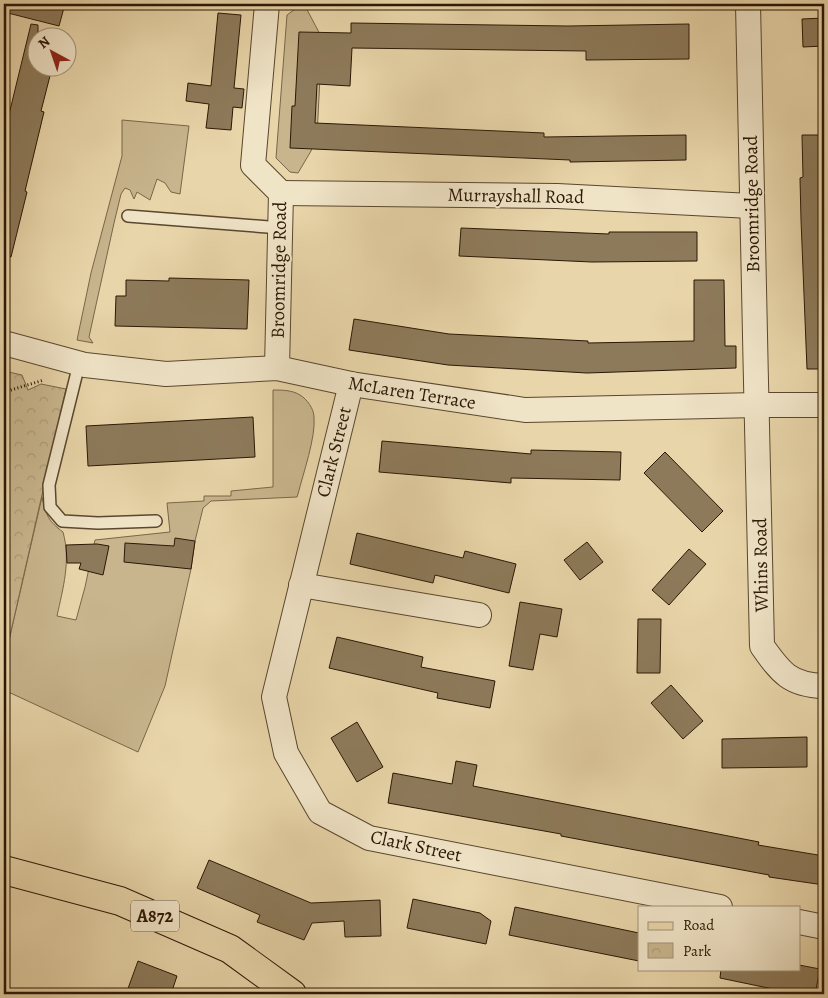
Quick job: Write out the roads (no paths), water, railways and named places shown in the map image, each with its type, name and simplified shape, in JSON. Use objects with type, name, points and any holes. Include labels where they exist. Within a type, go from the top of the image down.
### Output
[{"type":"main road","name":"A872","points":[[4,870],[120,901],[230,949],[292,994]]},
{"type":"street","name":"Broomridge Road","points":[[267,4],[252,165],[282,193],[277,368]]},
{"type":"street","points":[[739,4],[748,4]]},
{"type":"street","name":"Broomridge Road","points":[[748,4],[751,206],[758,405]]},
{"type":"street","name":"Murrayshall Road","points":[[282,193],[557,196],[751,206]]},
{"type":"street","name":"McLaren Terrace","points":[[4,343],[71,361],[166,374],[277,368],[351,384],[525,410],[824,405]]},
{"type":"street","name":"Clark Street","points":[[351,384],[274,697],[286,753],[320,812],[369,838],[715,906]]},
{"type":"street","name":"Whins Road","points":[[758,405],[762,646],[780,672],[806,686],[824,686]]},
{"type":"street","points":[[301,585],[479,615]]},
{"type":"street","points":[[800,922],[824,927]]},
{"type":"lane","points":[[128,216],[281,228]]},
{"type":"lane","points":[[71,361],[50,485],[50,507],[62,521],[98,523],[156,521]]}]
